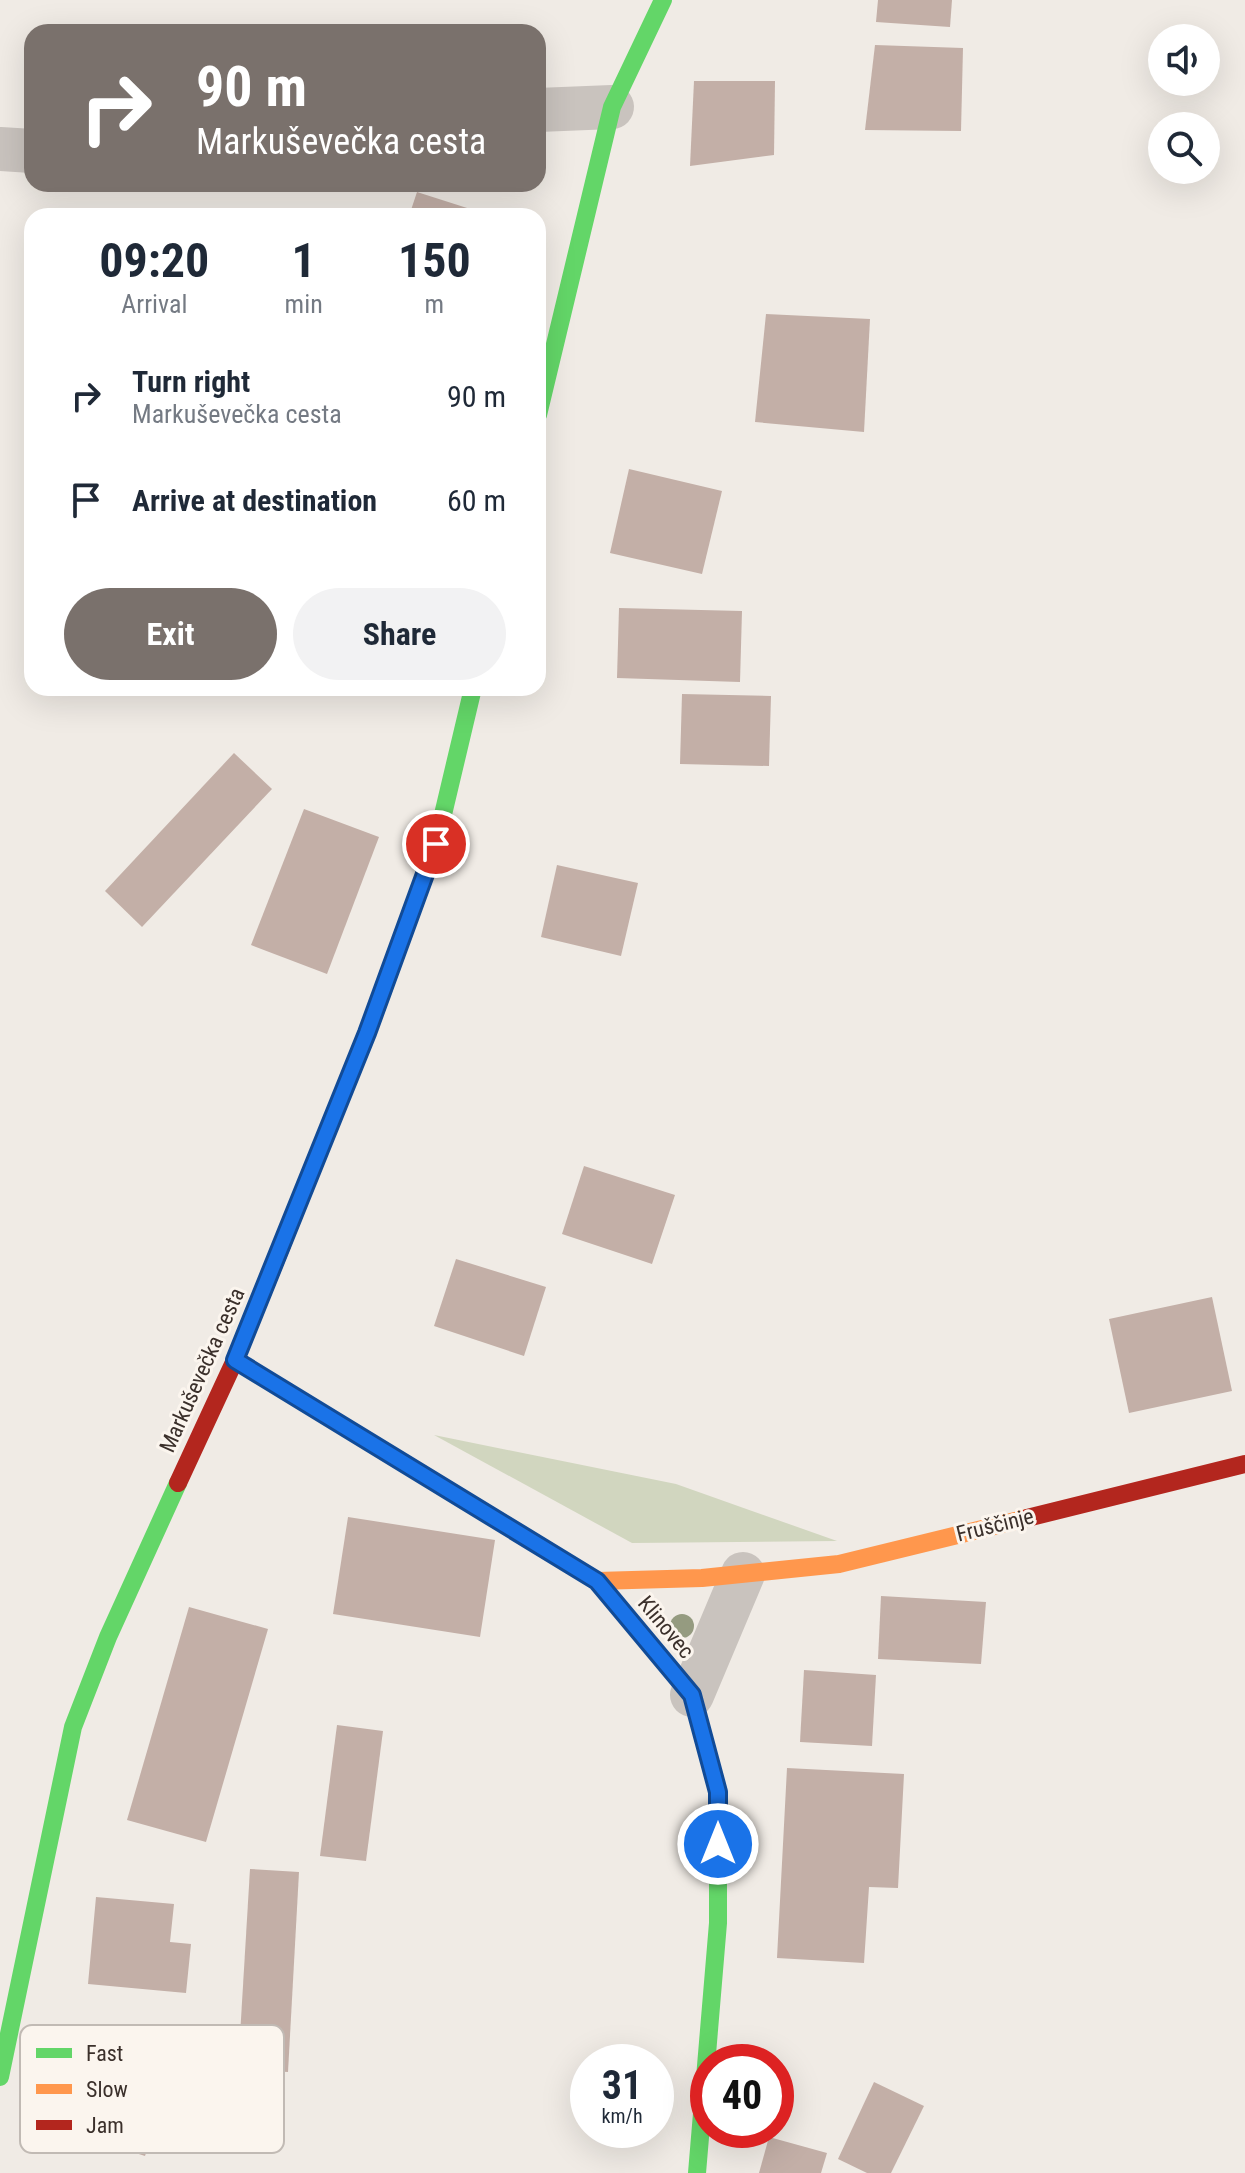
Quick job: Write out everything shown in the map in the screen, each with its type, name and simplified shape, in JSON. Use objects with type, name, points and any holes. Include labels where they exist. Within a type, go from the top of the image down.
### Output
[{"type":"main road","points":[[546,382],[612,107],[651,7]]},
{"type":"main road","name":"Markuševečka cesta","points":[[0,2077],[73,1727],[108,1637],[235,1360],[367,1033],[436,844],[471,696]]},
{"type":"main road","name":"Klinovec","points":[[235,1360],[597,1581],[692,1695],[718,1792],[718,1923],[697,2173]]},
{"type":"main road","name":"Fruščinje","points":[[597,1581],[702,1578],[839,1564],[1245,1464]]},
{"type":"street","points":[[546,110],[612,107]]},
{"type":"street","points":[[0,149],[24,150]]},
{"type":"street","points":[[692,1695],[743,1574]]},
{"type":"green space","points":[[434,1435],[676,1484],[837,1541],[632,1543]]},
{"type":"building","points":[[878,0],[952,0],[950,27],[876,22]]},
{"type":"building","points":[[875,45],[963,48],[961,131],[865,130]]},
{"type":"building","points":[[694,81],[775,81],[774,155],[690,166]]},
{"type":"building","points":[[417,192],[467,208],[412,208]]},
{"type":"building","points":[[766,314],[870,319],[864,432],[755,422]]},
{"type":"building","points":[[629,469],[722,491],[702,574],[610,553]]},
{"type":"building","points":[[619,608],[742,611],[740,682],[617,678]]},
{"type":"building","points":[[682,694],[771,696],[769,766],[680,764]]},
{"type":"building","points":[[234,753],[272,789],[142,927],[105,891]]},
{"type":"building","points":[[304,809],[379,837],[327,974],[251,945]]},
{"type":"building","points":[[557,865],[638,883],[621,956],[541,937]]},
{"type":"building","points":[[584,1166],[675,1195],[652,1264],[562,1234]]},
{"type":"building","points":[[456,1259],[546,1287],[524,1356],[434,1326]]},
{"type":"building","points":[[1212,1297],[1232,1391],[1129,1413],[1109,1319]]},
{"type":"building","points":[[348,1517],[495,1540],[480,1637],[333,1614]]},
{"type":"building","points":[[881,1596],[986,1602],[981,1664],[878,1659]]},
{"type":"building","points":[[189,1607],[268,1629],[206,1842],[127,1820]]},
{"type":"building","points":[[804,1670],[876,1675],[872,1746],[800,1742]]},
{"type":"building","points":[[337,1725],[383,1731],[366,1861],[320,1856]]},
{"type":"building","points":[[787,1768],[904,1774],[898,1888],[869,1887],[864,1963],[777,1958]]},
{"type":"building","points":[[250,1869],[299,1872],[288,2072],[284,2072],[284,2025],[241,2025]]},
{"type":"building","points":[[96,1897],[174,1904],[170,1942],[191,1944],[186,1993],[88,1984]]},
{"type":"building","points":[[874,2082],[924,2106],[891,2173],[867,2173],[838,2159]]},
{"type":"building","points":[[794,2144],[827,2153],[821,2173],[759,2173],[766,2148],[794,2148]]},
{"type":"traffic: fast","points":[[546,382],[612,107],[663,0]]},
{"type":"traffic: fast","points":[[377,1007],[436,844],[471,696]]},
{"type":"traffic: fast","points":[[0,2077],[73,1727],[108,1637],[178,1483]]},
{"type":"traffic: fast","points":[[527,1538],[597,1581],[692,1695],[718,1792],[718,1923],[697,2173]]},
{"type":"traffic: slow","points":[[282,1245],[377,1007]]},
{"type":"traffic: slow","points":[[235,1360],[527,1538]]},
{"type":"traffic: slow","points":[[597,1581],[702,1578],[839,1564],[1027,1518]]},
{"type":"traffic: jam","points":[[178,1483],[235,1360],[282,1245]]},
{"type":"traffic: jam","points":[[1027,1518],[1245,1464]]},
{"type":"route","points":[[436,844],[367,1033],[235,1360],[597,1581],[692,1695],[718,1792],[718,1844]]}]
